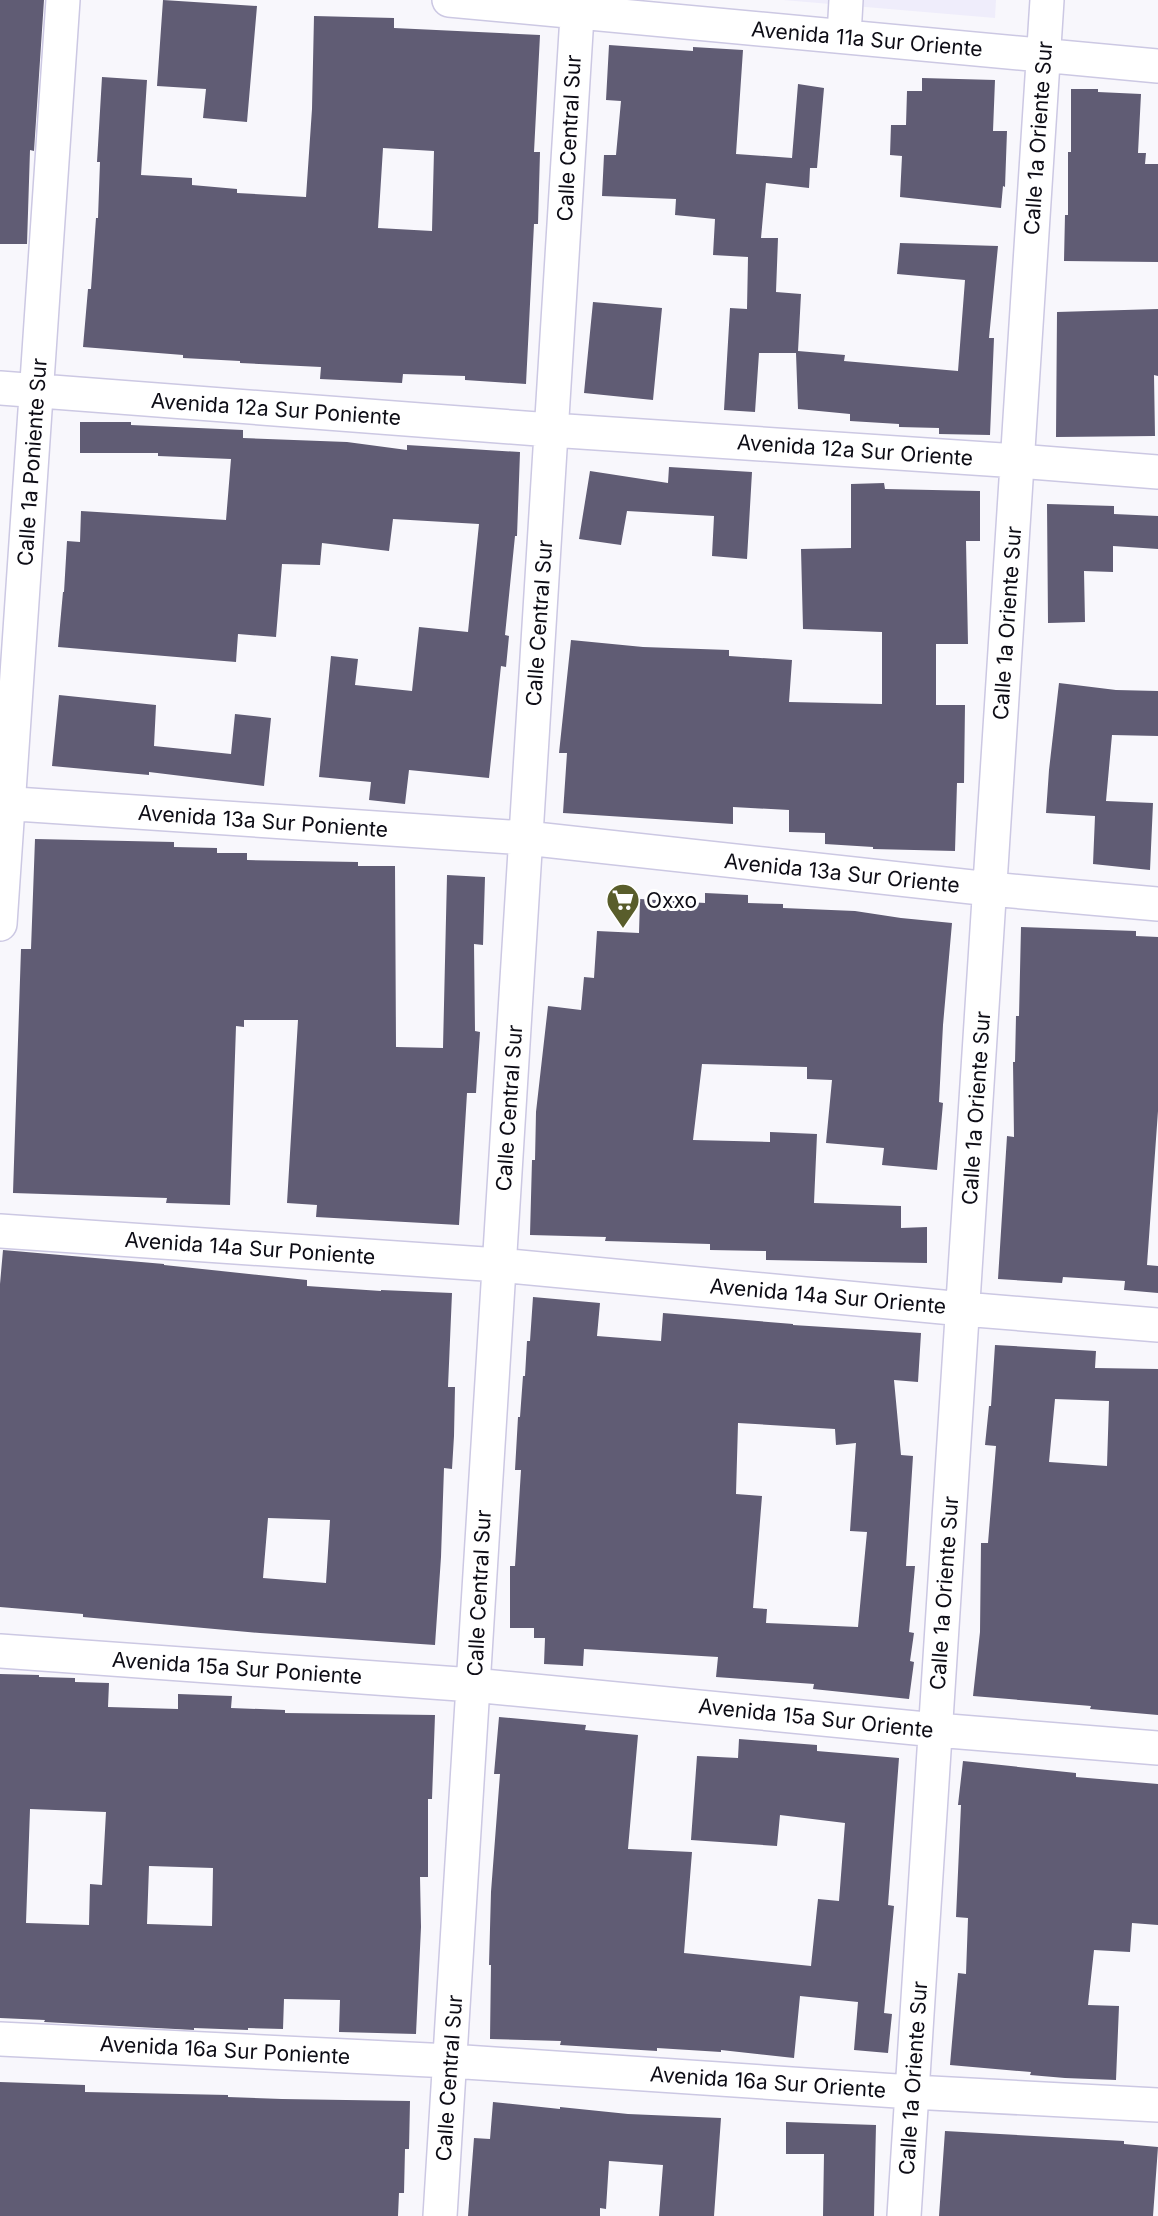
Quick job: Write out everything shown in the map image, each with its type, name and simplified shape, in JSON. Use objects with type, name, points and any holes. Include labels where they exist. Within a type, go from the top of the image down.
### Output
[{"type":"street","name":"Calle 1a Poniente Sur","points":[[0,924],[4,803],[37,390],[63,0]]},
{"type":"street","name":"Avenida 11a Sur Oriente","points":[[450,0],[577,6],[843,36],[1158,66]]},
{"type":"street","points":[[843,36],[846,0]]},
{"type":"street","name":"Calle 1a Oriente Sur","points":[[904,2216],[1047,0]]},
{"type":"street","name":"Calle Central Sur","points":[[440,2216],[577,6]]},
{"type":"street","name":"Avenida 12a Sur Poniente","points":[[0,388],[551,430]]},
{"type":"street","name":"Avenida 12a Sur Oriente","points":[[551,430],[1158,472]]},
{"type":"street","name":"Avenida 13a Sur Poniente","points":[[4,803],[526,838]]},
{"type":"street","name":"Avenida 13a Sur Oriente","points":[[526,838],[990,889],[1158,904]]},
{"type":"street","name":"Avenida 14a Sur Poniente","points":[[0,1231],[499,1265]]},
{"type":"street","name":"Avenida 14a Sur Oriente","points":[[499,1265],[963,1309],[1158,1324]]},
{"type":"street","name":"Avenida 15a Sur Poniente","points":[[0,1651],[473,1685]]},
{"type":"street","name":"Avenida 15a Sur Oriente","points":[[473,1685],[936,1730],[1158,1748]]},
{"type":"street","name":"Avenida 16a Sur Poniente","points":[[0,2039],[450,2061]]},
{"type":"street","name":"Avenida 16a Sur Oriente","points":[[450,2061],[912,2092],[1158,2105]]},
{"type":"shaded area","points":[[783,0],[996,0],[995,18]]},
{"type":"building","points":[[0,0],[44,0],[34,151],[30,150],[27,244],[0,244]]},
{"type":"building","points":[[163,0],[257,6],[247,122],[203,118],[206,89],[157,86]]},
{"type":"building","points":[[314,16],[394,18],[394,28],[540,35],[534,152],[540,152],[538,224],[534,224],[526,384],[465,380],[465,376],[403,374],[402,383],[320,379],[321,367],[240,363],[240,361],[183,358],[183,355],[83,347],[88,289],[91,289],[96,218],[98,218],[100,162],[97,162],[102,77],[147,80],[141,175],[192,178],[192,185],[237,189],[237,193],[306,197],[312,109]],"holes":[[[383,148],[434,151],[432,231],[378,228]]]},
{"type":"building","points":[[609,45],[693,51],[693,47],[743,50],[736,154],[792,158],[798,84],[824,88],[817,168],[810,168],[809,188],[766,183],[761,238],[778,238],[776,292],[801,294],[798,351],[845,355],[844,361],[958,371],[965,280],[897,274],[900,243],[998,246],[989,338],[994,338],[990,435],[939,434],[939,428],[899,427],[899,424],[850,421],[850,414],[798,409],[796,353],[759,353],[755,412],[724,410],[730,308],[747,309],[748,257],[713,255],[715,219],[675,215],[676,199],[602,196],[604,155],[616,155],[621,101],[606,100]]},
{"type":"building","points":[[922,78],[995,80],[993,131],[1007,131],[1005,187],[1003,186],[1001,208],[900,197],[902,156],[890,155],[891,125],[906,125],[907,91],[922,91]]},
{"type":"building","points":[[1071,89],[1098,89],[1098,92],[1141,94],[1138,153],[1146,153],[1145,164],[1158,164],[1158,262],[1064,261],[1065,215],[1068,215],[1068,152],[1071,152]]},
{"type":"building","points":[[593,302],[662,308],[653,400],[584,393]]},
{"type":"building","points":[[1158,309],[1158,376],[1154,375],[1155,436],[1056,437],[1057,312]]},
{"type":"building","points":[[80,422],[131,422],[131,425],[243,430],[243,438],[347,442],[407,450],[407,445],[520,452],[517,536],[515,536],[505,635],[509,636],[506,667],[501,666],[489,778],[409,770],[405,804],[369,800],[371,782],[319,777],[331,656],[358,659],[355,685],[412,691],[419,627],[468,632],[479,524],[393,519],[389,551],[322,543],[320,565],[282,564],[276,637],[238,634],[236,662],[58,647],[67,541],[80,542],[81,511],[226,520],[231,459],[158,456],[158,453],[80,453]]},
{"type":"building","points":[[669,467],[752,472],[747,559],[712,556],[714,516],[627,511],[621,545],[579,539],[590,471],[668,483]]},
{"type":"building","points":[[884,483],[885,489],[980,491],[980,541],[966,541],[968,644],[936,644],[936,705],[965,705],[964,783],[957,783],[955,851],[873,849],[873,847],[825,844],[825,833],[789,832],[789,810],[733,807],[733,824],[563,813],[567,753],[559,753],[571,640],[643,647],[729,650],[729,656],[792,660],[789,702],[882,704],[882,632],[803,629],[801,549],[851,548],[851,484]]},
{"type":"building","points":[[1047,504],[1114,506],[1114,514],[1158,516],[1158,549],[1113,546],[1113,572],[1084,571],[1085,622],[1048,623]]},
{"type":"building","points":[[1059,683],[1116,690],[1158,691],[1158,736],[1112,735],[1106,801],[1153,803],[1150,870],[1093,864],[1095,816],[1046,813]]},
{"type":"building","points":[[59,695],[156,705],[154,746],[231,754],[235,714],[271,718],[264,786],[149,772],[149,775],[52,766]]},
{"type":"building","points":[[35,839],[174,842],[174,847],[217,848],[217,853],[247,853],[247,860],[358,862],[358,866],[395,866],[396,1047],[443,1048],[447,875],[485,877],[483,945],[474,944],[475,1031],[480,1032],[476,1093],[467,1093],[459,1225],[316,1217],[317,1205],[287,1203],[298,1020],[244,1020],[244,1027],[236,1026],[230,1205],[166,1203],[167,1198],[13,1193],[21,949],[31,949]]},
{"type":"building","points":[[705,893],[748,895],[748,903],[783,904],[783,908],[855,911],[952,923],[943,1025],[939,1102],[943,1103],[937,1170],[882,1165],[884,1148],[826,1143],[832,1080],[807,1079],[807,1067],[702,1064],[693,1140],[770,1142],[770,1132],[817,1134],[814,1203],[901,1206],[901,1228],[927,1227],[927,1263],[766,1260],[766,1251],[710,1250],[710,1244],[605,1241],[606,1237],[530,1235],[532,1160],[535,1160],[536,1112],[548,1006],[581,1010],[584,977],[594,978],[597,931],[639,933],[640,899],[705,903]]},
{"type":"building","points":[[1021,927],[1136,931],[1136,936],[1158,937],[1158,1111],[1147,1265],[1158,1266],[1158,1293],[1124,1290],[1125,1281],[1063,1277],[1062,1283],[998,1279],[1007,1136],[1014,1137],[1013,1062],[1015,1062],[1016,1016],[1019,1016]]},
{"type":"building","points":[[3,1250],[164,1264],[307,1280],[307,1286],[452,1293],[448,1387],[455,1387],[454,1436],[452,1469],[444,1468],[435,1645],[260,1633],[0,1607],[0,1284]],"holes":[[[268,1518],[330,1520],[326,1583],[263,1578]]]},
{"type":"building","points":[[533,1297],[600,1303],[597,1336],[661,1341],[663,1313],[793,1325],[921,1333],[918,1382],[894,1380],[901,1455],[913,1456],[906,1566],[915,1566],[909,1632],[914,1633],[910,1661],[914,1662],[909,1699],[813,1689],[814,1684],[716,1677],[718,1657],[584,1649],[583,1666],[544,1664],[545,1638],[534,1638],[534,1628],[510,1628],[510,1566],[515,1566],[521,1470],[515,1470],[518,1417],[520,1417],[523,1376],[525,1376],[527,1341],[530,1341]],"holes":[[[738,1423],[835,1429],[836,1445],[856,1443],[850,1531],[867,1532],[858,1627],[766,1623],[767,1609],[753,1608],[762,1496],[736,1494]]]},
{"type":"building","points":[[995,1345],[1096,1351],[1095,1368],[1158,1369],[1158,1715],[1090,1709],[1091,1706],[973,1696],[980,1632],[981,1543],[988,1543],[996,1446],[985,1445],[989,1406],[991,1406]],"holes":[[[1055,1399],[1109,1401],[1107,1466],[1049,1462]]]},
{"type":"building","points":[[0,1674],[39,1675],[39,1677],[75,1678],[75,1682],[109,1683],[108,1707],[178,1709],[178,1694],[232,1696],[231,1708],[285,1710],[285,1713],[435,1715],[432,1799],[428,1799],[428,1877],[420,1877],[421,1927],[416,2034],[339,2032],[340,2000],[284,1999],[283,2029],[194,2028],[194,2030],[0,2018]],"holes":[[[30,1809],[106,1812],[102,1885],[90,1884],[89,1925],[26,1923]],[[149,1866],[213,1868],[212,1926],[147,1924]]]},
{"type":"building","points":[[499,1717],[586,1725],[585,1730],[638,1735],[628,1849],[692,1852],[684,1953],[811,1966],[818,1899],[839,1901],[845,1823],[780,1815],[777,1846],[691,1840],[697,1756],[738,1758],[739,1739],[817,1745],[817,1751],[899,1758],[888,1905],[894,1906],[884,2013],[892,2014],[888,2053],[854,2050],[858,2002],[800,1996],[794,2058],[721,2050],[721,2052],[657,2048],[657,2051],[560,2045],[561,2041],[490,2039],[491,1892],[500,1774],[494,1774]]},
{"type":"building","points":[[963,1761],[1076,1773],[1076,1777],[1158,1784],[1158,1925],[1132,1923],[1130,1952],[1094,1950],[1088,2005],[1119,2006],[1116,2080],[1030,2075],[1031,2072],[950,2065],[958,1973],[966,1974],[968,1918],[956,1917],[961,1805],[958,1805]]},
{"type":"building","points":[[0,2082],[85,2085],[85,2092],[410,2101],[409,2149],[405,2149],[404,2193],[399,2193],[398,2216],[0,2216]]},
{"type":"building","points":[[493,2102],[628,2114],[721,2118],[714,2216],[659,2216],[663,2165],[609,2161],[606,2209],[600,2208],[600,2216],[468,2216],[474,2138],[490,2139]]},
{"type":"building","points":[[786,2122],[876,2125],[874,2216],[823,2216],[824,2154],[786,2154]]},
{"type":"building","points":[[945,2131],[1124,2141],[1124,2144],[1158,2147],[1153,2216],[939,2216]]},
{"type":"place","name":"Oxxo","points":[[623,929]]}]
